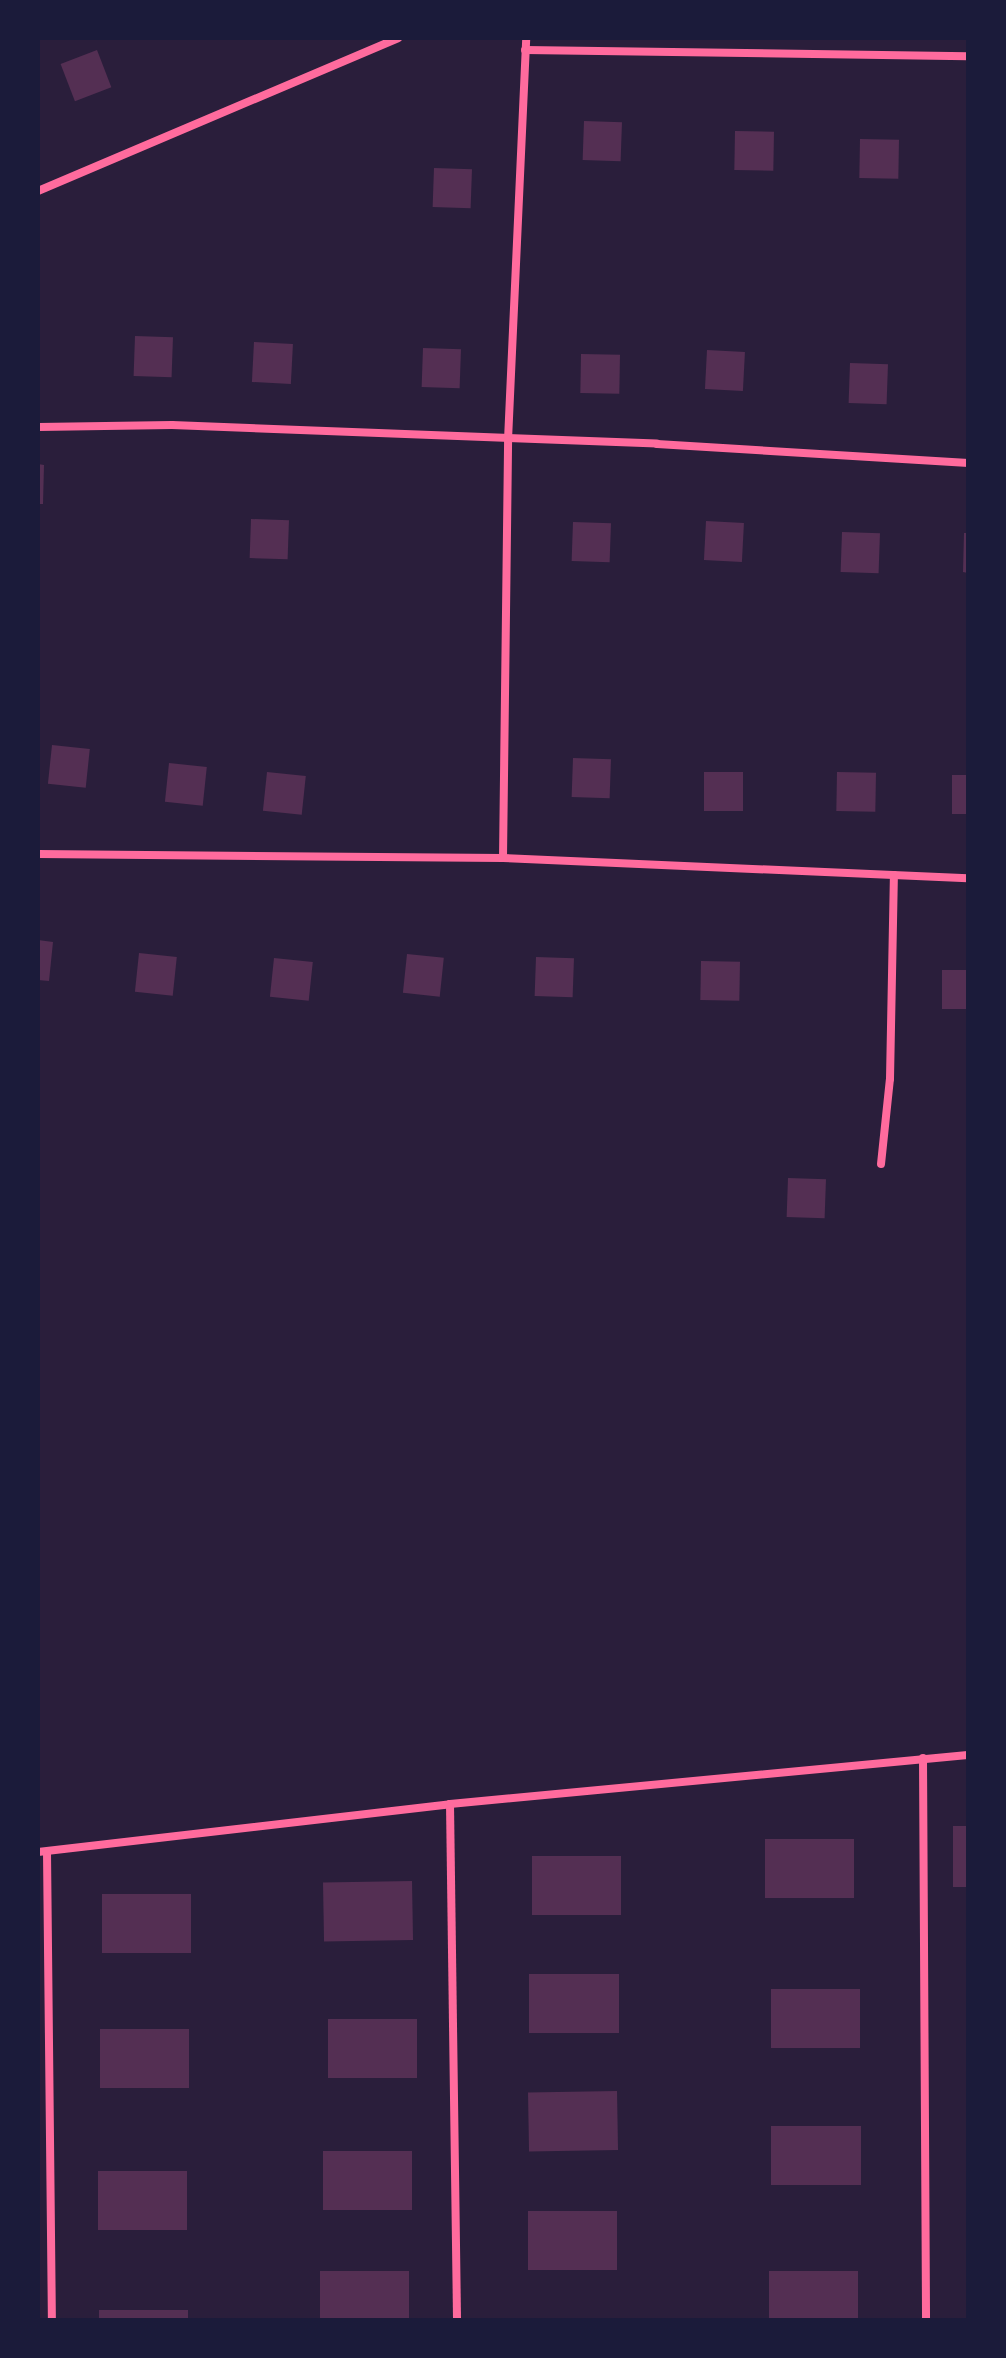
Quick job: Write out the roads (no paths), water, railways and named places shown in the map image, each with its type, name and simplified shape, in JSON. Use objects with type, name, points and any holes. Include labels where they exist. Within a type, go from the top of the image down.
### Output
[{"type":"street","points":[[38,191],[398,38]]},
{"type":"street","points":[[503,858],[508,440],[526,38]]},
{"type":"street","points":[[525,50],[968,56]]},
{"type":"street","points":[[38,427],[172,425],[968,463]]},
{"type":"street","points":[[38,854],[503,858],[968,878]]},
{"type":"street","points":[[881,1164],[890,1079],[894,875]]},
{"type":"street","points":[[52,2320],[43,1852],[450,1804],[968,1755]]},
{"type":"street","points":[[923,1758],[926,2320]]},
{"type":"street","points":[[450,1804],[457,2320]]}]
